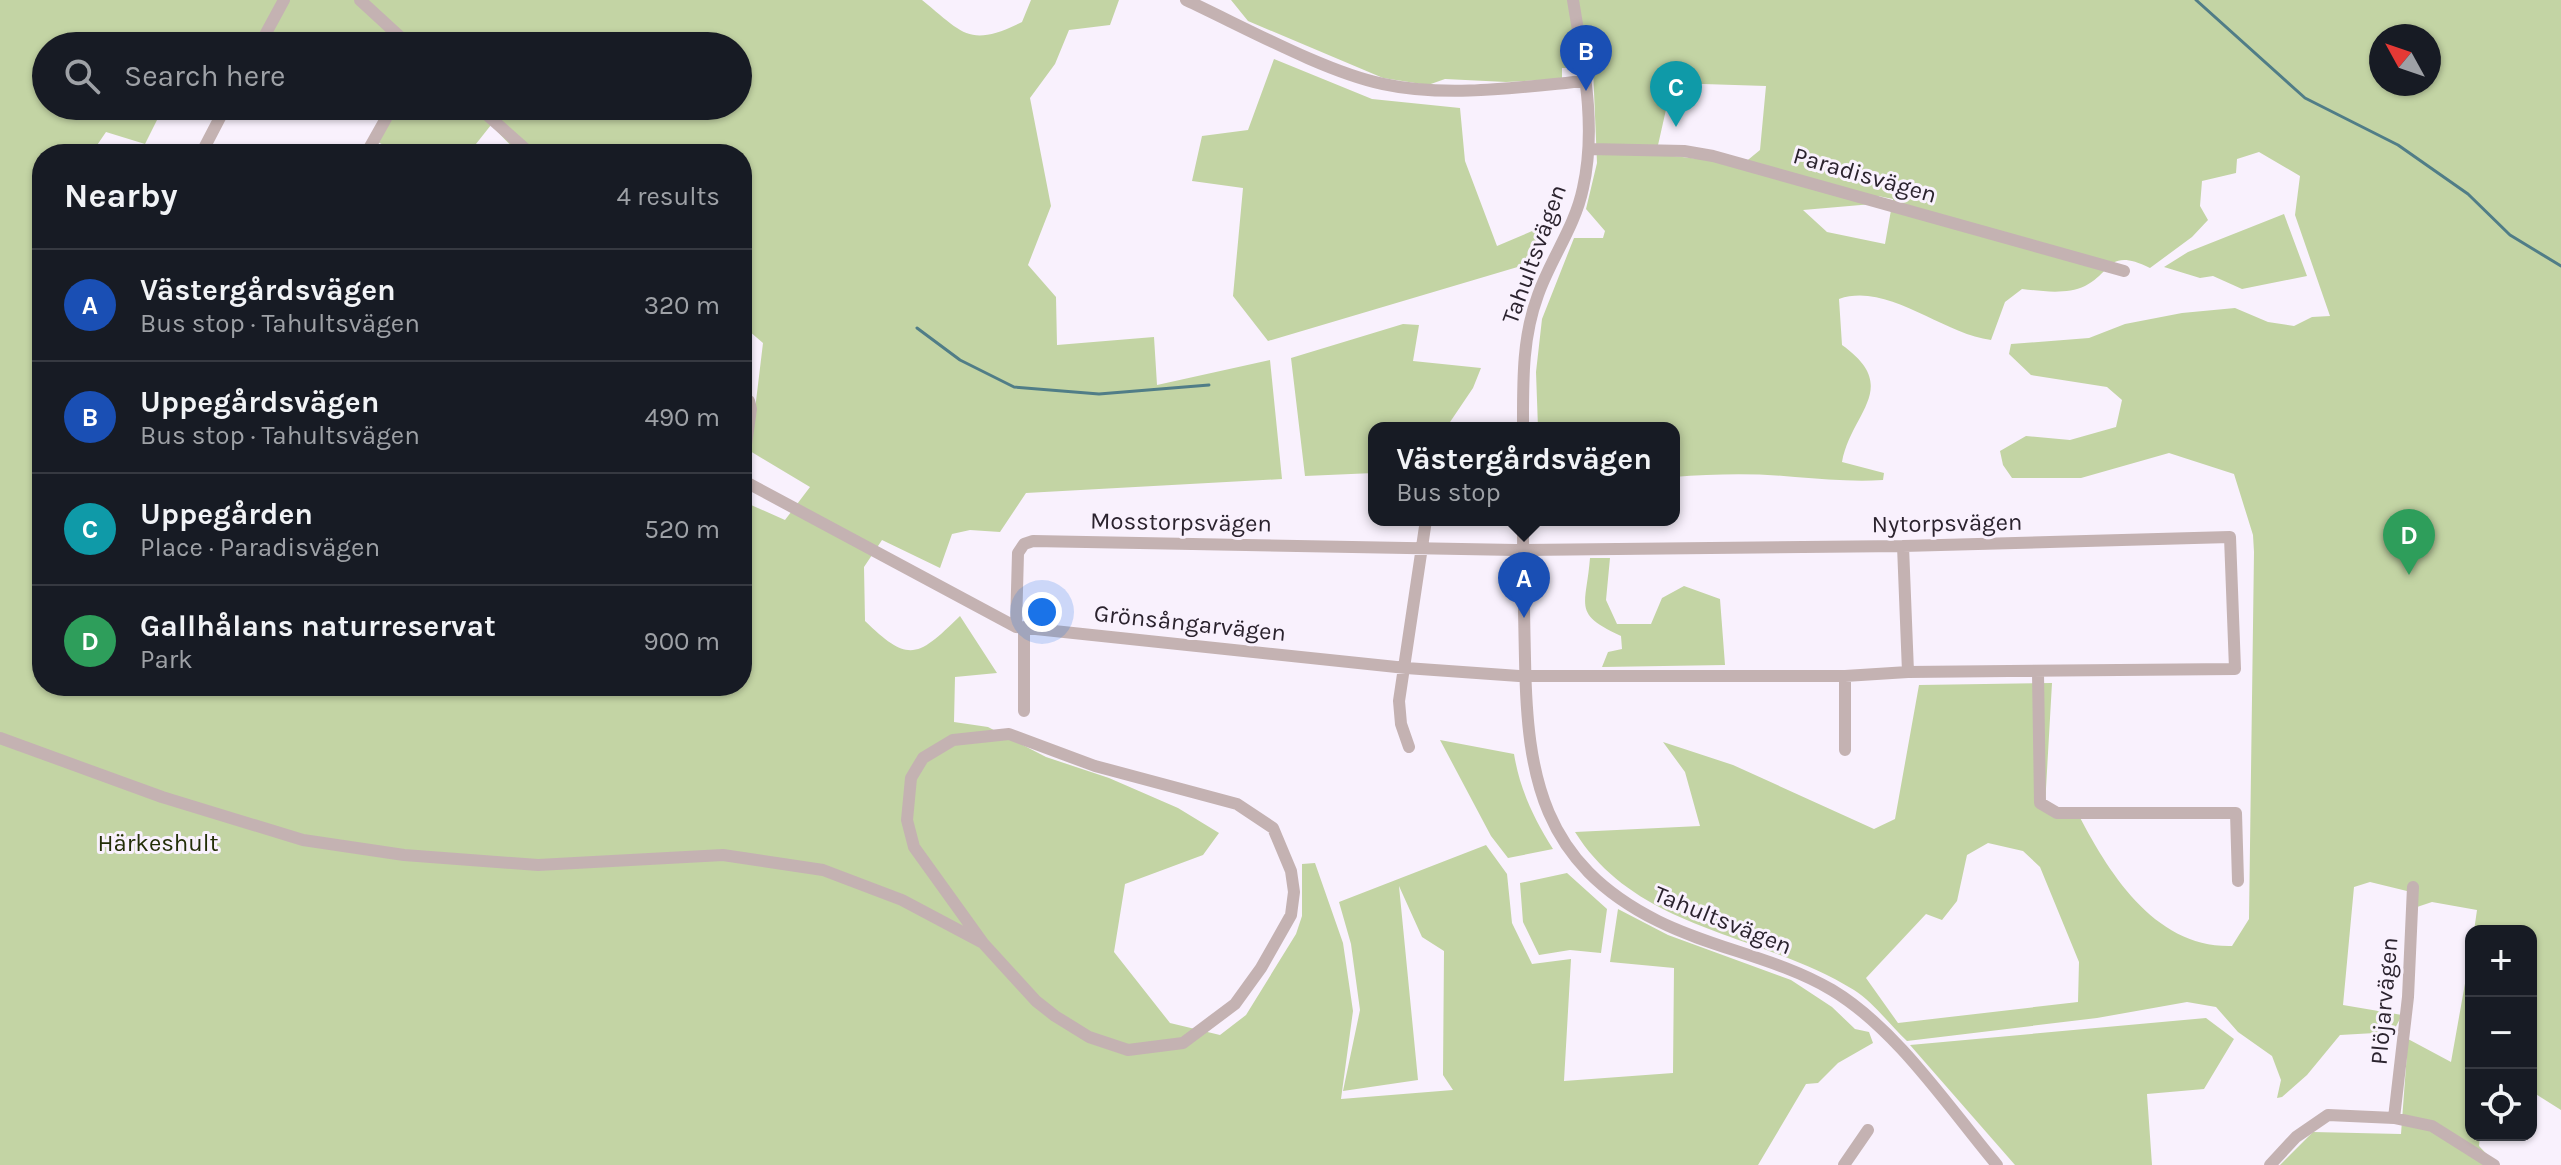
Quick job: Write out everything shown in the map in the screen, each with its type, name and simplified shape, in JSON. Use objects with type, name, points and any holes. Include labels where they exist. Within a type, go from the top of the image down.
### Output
[{"type":"street","points":[[267,32],[284,0]]},
{"type":"street","points":[[360,0],[395,32]]},
{"type":"street","points":[[1186,0],[1326,64],[1382,84],[1425,89],[1585,81]]},
{"type":"street","name":"Tahultsvägen","points":[[1523,422],[1525,341],[1532,311],[1577,211],[1590,149],[1585,81],[1573,0]]},
{"type":"street","points":[[206,144],[219,120]]},
{"type":"street","points":[[372,144],[385,120]]},
{"type":"street","points":[[493,120],[520,144]]},
{"type":"street","name":"Paradisvägen","points":[[1590,149],[1684,151],[1713,156],[2124,271]]},
{"type":"street","name":"Grönsångarvägen","points":[[752,485],[1020,627],[1406,668],[1525,676],[1845,676],[1908,672],[2235,669]]},
{"type":"street","points":[[1409,747],[1401,724],[1399,701],[1426,526]]},
{"type":"street","name":"Tahultsvägen","points":[[1524,526],[1528,550],[1525,676],[1529,753],[1549,815],[1577,858],[1611,891],[1659,921],[1791,971],[1831,989],[1858,1008],[1885,1033],[1997,1165]]},
{"type":"street","name":"Nytorpsvägen","points":[[1528,550],[1903,546],[2230,537],[2235,669]]},
{"type":"street","name":"Mosstorpsvägen","points":[[1020,627],[1016,565],[1024,544],[1033,541],[1528,550]]},
{"type":"street","points":[[1903,546],[1908,672]]},
{"type":"street","points":[[1020,627],[1024,711]]},
{"type":"street","points":[[2038,673],[2037,793],[2046,809],[2057,813],[2236,813],[2238,881]]},
{"type":"street","points":[[1845,676],[1845,750]]},
{"type":"street","points":[[0,738],[162,797],[303,840],[404,855],[538,865],[723,855],[823,870],[902,900],[983,943],[1036,1001],[1089,1037],[1128,1050],[1183,1043],[1235,1004],[1261,968],[1291,915],[1294,892],[1291,871],[1273,828],[1237,804],[1095,766],[1009,734],[972,736],[938,746],[923,758],[911,778],[907,820],[914,847],[983,943]]},
{"type":"street","name":"Plöjarvägen","points":[[2394,1118],[2408,997],[2413,887]]},
{"type":"street","points":[[2270,1165],[2296,1137],[2328,1115],[2394,1118],[2432,1126],[2494,1165]]},
{"type":"street","points":[[1844,1165],[1868,1130]]},
{"type":"green space","name":"Härkeshult","points":[[0,0],[922,0],[958,29],[978,35],[1004,30],[1022,22],[1031,0],[1119,0],[1110,25],[1069,30],[1055,64],[1030,98],[1051,206],[1028,265],[1056,297],[1057,345],[1154,337],[1157,385],[1270,360],[1282,479],[1026,493],[1000,532],[970,530],[952,534],[940,568],[882,540],[864,567],[865,621],[892,644],[913,650],[934,640],[960,616],[997,673],[955,677],[954,722],[988,727],[1046,757],[1109,778],[1178,808],[1219,833],[1203,855],[1125,884],[1114,952],[1170,1023],[1220,1035],[1246,1015],[1296,934],[1302,916],[1302,864],[1315,863],[1343,943],[1353,1011],[1341,1099],[1453,1090],[1443,1075],[1444,951],[1422,937],[1399,886],[1418,1080],[1343,1091],[1360,1010],[1351,944],[1339,902],[1486,845],[1507,874],[1512,923],[1532,964],[1571,959],[1564,1081],[1673,1073],[1674,968],[1610,962],[1618,909],[1668,935],[1791,980],[1832,1007],[1855,1029],[1869,1032],[1873,1043],[1838,1063],[1818,1083],[1806,1084],[1758,1165],[0,1165]]},
{"type":"green space","points":[[1231,0],[2561,0],[2561,1110],[2537,1095],[2537,925],[2475,925],[2477,910],[2432,902],[2417,907],[2407,891],[2370,882],[2354,887],[2343,1005],[2402,1015],[2393,1032],[2340,1035],[2307,1075],[2277,1098],[2281,1080],[2272,1056],[2238,1032],[2216,1007],[2187,1002],[2097,1018],[1907,1041],[1854,990],[1780,955],[1666,911],[1632,891],[1601,865],[1575,832],[1700,826],[1685,772],[1663,742],[1733,765],[1874,829],[1895,819],[1919,685],[2052,683],[2045,806],[2076,810],[2119,881],[2157,920],[2179,934],[2204,943],[2232,946],[2249,919],[2254,552],[2253,535],[2234,474],[2169,453],[2081,478],[2012,478],[2003,465],[2000,451],[2026,436],[2070,440],[2116,427],[2122,400],[2107,387],[2031,375],[2009,354],[2011,344],[2089,338],[2125,324],[2182,313],[2235,308],[2268,322],[2294,326],[2312,317],[2330,316],[2295,215],[2300,176],[2259,152],[2237,159],[2236,173],[2202,181],[2200,206],[2208,220],[2192,237],[2150,268],[2136,262],[2118,261],[2094,281],[2078,289],[2054,292],[2022,289],[2005,302],[1991,340],[1953,329],[1877,297],[1839,299],[1842,345],[1860,360],[1869,374],[1871,388],[1842,462],[1884,473],[1883,480],[1750,474],[1680,477],[1680,422],[1538,422],[1536,372],[1542,319],[1574,238],[1603,238],[1605,231],[1586,209],[1597,163],[1593,68],[1562,68],[1562,79],[1506,82],[1445,79],[1428,85],[1383,78],[1248,21]],"holes":[[[1672,83],[1766,86],[1760,150],[1743,164],[1656,154]],[[1878,196],[1893,199],[1885,244],[1827,232],[1803,210],[1884,203]],[[1988,843],[2023,851],[2040,867],[2079,962],[2078,1002],[1898,1023],[1866,978],[1926,914],[1942,920],[1957,901],[1967,855]]]},
{"type":"green space","points":[[1274,59],[1372,99],[1460,108],[1465,161],[1497,246],[1558,220],[1528,264],[1268,341],[1233,296],[1243,188],[1192,181],[1202,136],[1248,130]]},
{"type":"green space","points":[[2284,214],[2307,276],[2242,289],[2213,276],[2200,278],[2164,267],[2188,252]]},
{"type":"green space","points":[[1403,324],[1419,325],[1413,361],[1481,368],[1473,388],[1450,422],[1368,422],[1368,473],[1305,476],[1291,358]]},
{"type":"green space","points":[[1590,558],[1610,558],[1606,600],[1617,624],[1651,624],[1662,598],[1684,586],[1720,599],[1725,665],[1602,667],[1608,652],[1622,649],[1621,636],[1595,621],[1586,607]]},
{"type":"green space","points":[[1440,740],[1514,754],[1529,804],[1553,849],[1508,858],[1491,836]]},
{"type":"green space","points":[[1567,873],[1607,909],[1601,953],[1570,950],[1539,955],[1523,922],[1520,883]]},
{"type":"green space","points":[[2465,984],[2465,1141],[2479,1141],[2479,1146],[2497,1165],[2280,1165],[2313,1132],[2401,1134],[2408,1039],[2451,1062]]},
{"type":"green space","points":[[2206,1018],[2234,1039],[2204,1089],[2147,1094],[2152,1165],[2015,1165],[1910,1045]]},
{"type":"waterway","points":[[2196,0],[2305,98],[2398,145],[2468,194],[2510,235],[2561,266]]},
{"type":"waterway","points":[[917,328],[960,360],[1014,387],[1099,394],[1209,385]]},
{"type":"place","name":"Uppegårdsvägen","points":[[1586,91]]},
{"type":"place","name":"Uppegården","points":[[1676,127]]},
{"type":"place","name":"Gallhålans naturreservat","points":[[2409,575]]},
{"type":"place","name":"Västergårdsvägen","points":[[1524,618]]}]
